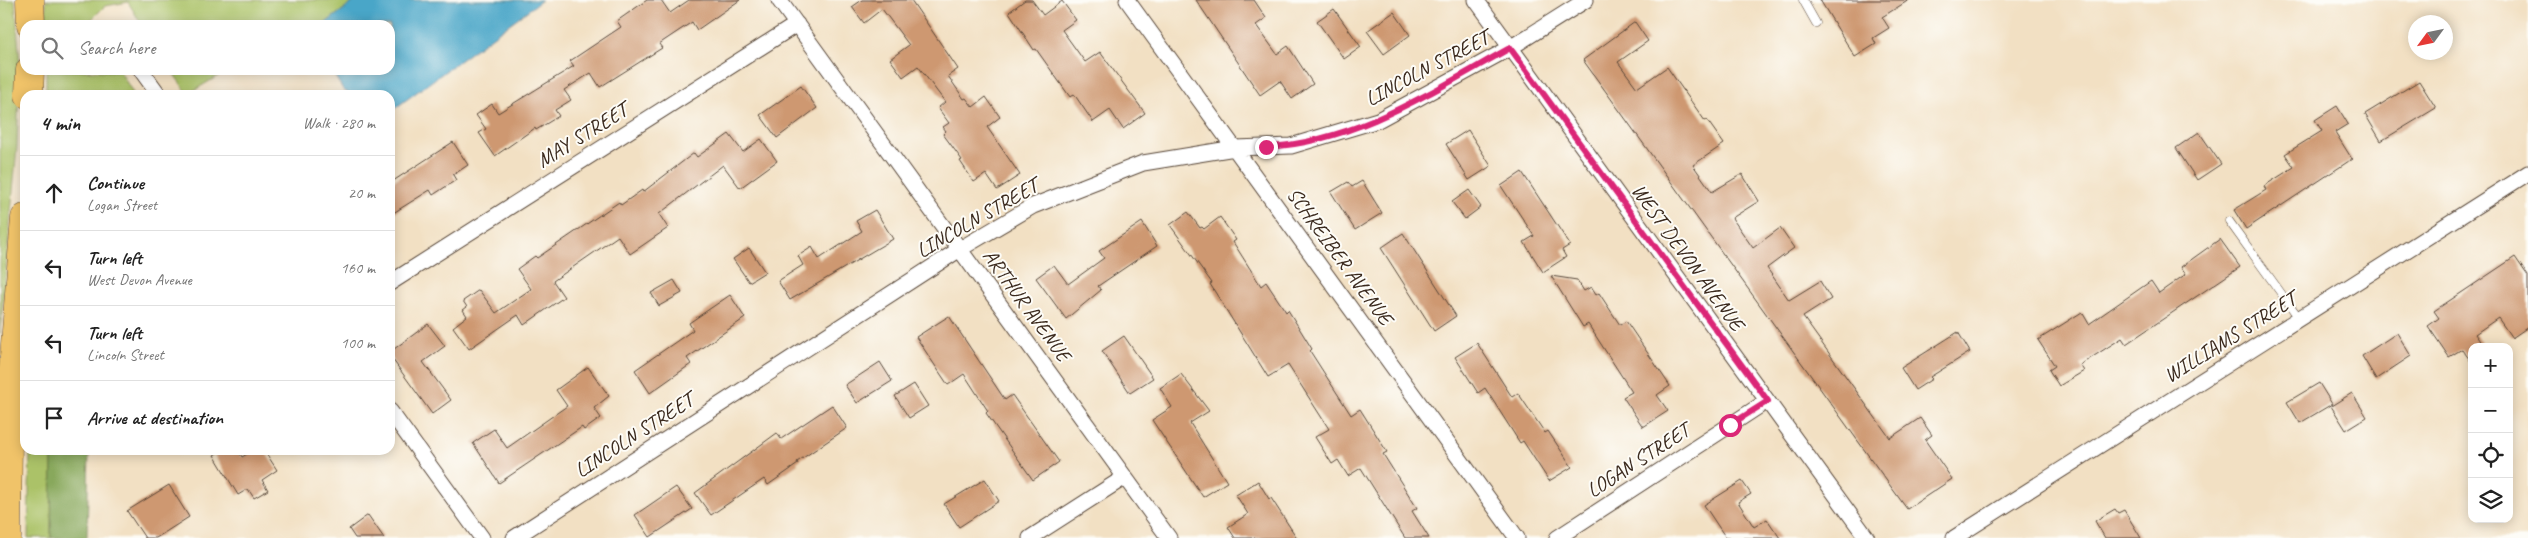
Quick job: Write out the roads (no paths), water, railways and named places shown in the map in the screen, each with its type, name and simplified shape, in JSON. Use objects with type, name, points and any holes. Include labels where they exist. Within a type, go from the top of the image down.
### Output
[{"type":"highway","points":[[30,0],[31,20]]},
{"type":"highway","points":[[29,90],[30,75]]},
{"type":"highway","points":[[7,538],[8,432],[20,281]]},
{"type":"street","name":"ARTHUR AVENUE","points":[[780,0],[1169,538]]},
{"type":"street","name":"SCHREIBER AVENUE","points":[[1127,0],[1517,538]]},
{"type":"street","name":"WEST DEVON AVENUE","points":[[1476,0],[1866,538]]},
{"type":"street","name":"LINCOLN STREET","points":[[514,538],[960,249],[1033,206],[1143,163],[1235,148],[1291,146],[1378,120],[1510,48],[1586,0]]},
{"type":"street","name":"MAY STREET","points":[[395,280],[797,24]]},
{"type":"street","points":[[145,75],[155,90]]},
{"type":"street","name":"WILLIAMS STREET","points":[[1954,538],[2528,173]]},
{"type":"street","name":"LOGAN STREET","points":[[1557,538],[1768,401]]},
{"type":"street","points":[[395,418],[482,538]]},
{"type":"street","points":[[1030,538],[1125,477]]},
{"type":"lane","points":[[1803,0],[1816,23]]},
{"type":"lane","points":[[2229,221],[2299,318]]},
{"type":"water","points":[[356,0],[542,0],[395,108],[395,90],[343,90],[334,75],[395,75],[395,20],[330,20]]}]
